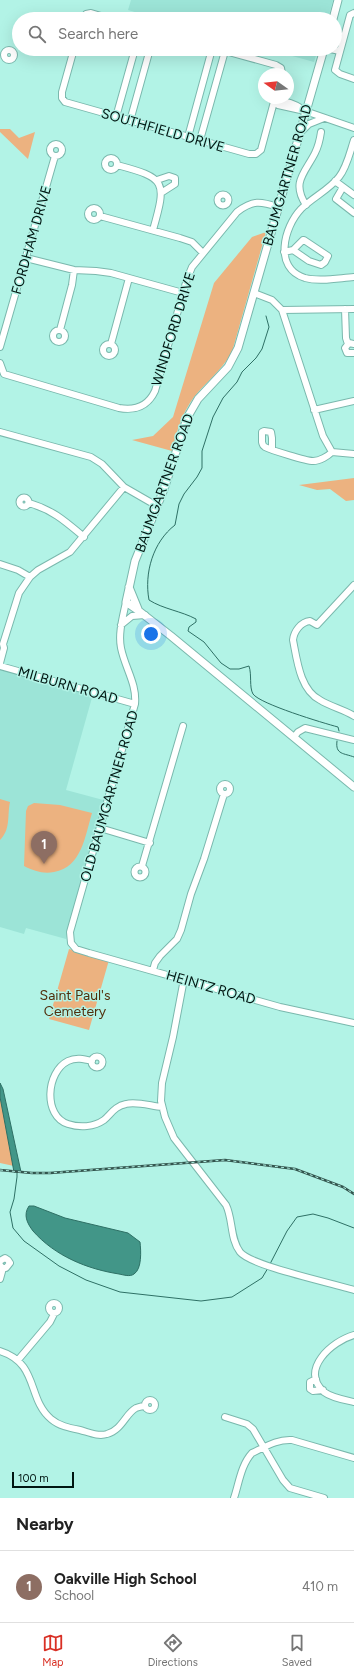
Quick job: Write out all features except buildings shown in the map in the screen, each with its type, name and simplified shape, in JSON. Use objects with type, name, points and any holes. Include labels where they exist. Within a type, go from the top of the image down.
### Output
[{"type":"main road","points":[[334,12],[338,0]]},
{"type":"main road","name":"BAUMGARTNER ROAD","points":[[126,602],[139,550],[168,477],[187,418],[198,399],[232,360],[238,348],[322,56]]},
{"type":"main road","points":[[129,587],[142,613]]},
{"type":"main road","points":[[126,602],[142,613],[354,787]]},
{"type":"street","points":[[342,45],[350,15],[354,13]]},
{"type":"street","name":"SOUTHFIELD DRIVE","points":[[72,56],[62,92],[63,100],[116,117],[249,154],[256,154],[261,150],[273,104]]},
{"type":"street","points":[[116,117],[134,56]]},
{"type":"street","points":[[130,121],[148,56]]},
{"type":"street","points":[[188,137],[210,56]]},
{"type":"street","points":[[200,140],[225,56]]},
{"type":"street","points":[[244,56],[276,65],[281,68]]},
{"type":"street","points":[[339,56],[336,72],[354,79]]},
{"type":"street","points":[[292,104],[305,111],[354,128]]},
{"type":"street","points":[[298,135],[309,124],[324,118]]},
{"type":"street","points":[[306,205],[300,196],[300,182],[304,171],[315,152],[321,132]]},
{"type":"street","points":[[354,140],[344,169],[335,181],[293,218],[286,237],[284,252],[292,270],[307,278],[354,278]]},
{"type":"street","name":"FORDHAM DRIVE","points":[[0,347],[55,156]]},
{"type":"street","points":[[117,165],[145,173],[157,180],[161,193],[161,203],[153,230]]},
{"type":"street","points":[[157,180],[169,176],[175,178],[175,184],[161,193]]},
{"type":"street","points":[[335,181],[354,195]]},
{"type":"street","points":[[343,187],[336,199],[354,213]]},
{"type":"street","name":"WINDFORD DRIVE","points":[[1,365],[2,374],[119,408],[129,410],[139,407],[152,397],[155,391],[187,279],[192,267],[238,212],[245,207],[255,202],[261,202],[278,207]]},
{"type":"street","points":[[228,203],[238,212]]},
{"type":"street","points":[[100,216],[192,242],[203,253]]},
{"type":"street","points":[[284,252],[293,250],[304,240],[328,256],[325,262],[321,265],[309,261],[293,250]]},
{"type":"street","points":[[26,258],[74,270],[96,271],[129,278],[183,293]]},
{"type":"street","points":[[60,330],[72,285],[74,270]]},
{"type":"street","points":[[111,344],[129,278]]},
{"type":"street","points":[[254,293],[272,300],[282,310],[322,436],[332,452]]},
{"type":"street","points":[[345,309],[346,338],[351,344],[346,348],[346,351],[350,354],[354,353]]},
{"type":"street","points":[[282,310],[354,309]]},
{"type":"street","points":[[314,410],[354,401]]},
{"type":"street","points":[[0,432],[91,458],[102,464],[124,487],[138,497],[157,506]]},
{"type":"street","points":[[272,449],[312,462],[328,456],[332,452],[354,454]]},
{"type":"street","points":[[0,663],[4,648],[1,646],[19,593],[30,577],[38,570],[70,552],[124,487]]},
{"type":"street","points":[[28,503],[43,507],[53,512],[84,536]]},
{"type":"street","points":[[0,564],[18,570],[30,577]]},
{"type":"street","points":[[354,585],[317,625],[310,621],[301,624],[295,633],[293,640],[303,679],[310,692],[318,700],[354,716]]},
{"type":"street","name":"OLD BAUMGARTNER ROAD","points":[[71,943],[70,932],[135,704],[135,691],[121,649],[120,638],[126,602]]},
{"type":"street","points":[[121,625],[132,616],[142,613]]},
{"type":"street","name":"MILBURN ROAD","points":[[0,666],[135,704]]},
{"type":"street","points":[[142,866],[150,843],[183,726]]},
{"type":"street","points":[[294,737],[298,732],[305,728],[354,740]]},
{"type":"street","points":[[153,970],[155,963],[177,939],[181,930],[191,894],[204,859],[224,794]]},
{"type":"street","points":[[100,828],[150,843]]},
{"type":"street","name":"HEINTZ ROAD","points":[[71,943],[79,950],[280,1006],[354,1023]]},
{"type":"street","points":[[184,979],[161,1089],[162,1107],[168,1126],[174,1138],[226,1205],[231,1217],[236,1242],[240,1252],[248,1258],[261,1264],[354,1290]]},
{"type":"street","points":[[92,1060],[77,1059],[68,1061],[60,1066],[55,1074],[52,1083],[51,1102],[53,1110],[62,1121],[73,1125],[86,1126],[99,1123],[114,1109],[127,1103],[162,1107]]},
{"type":"street","points":[[0,1261],[5,1258],[10,1262],[8,1268],[2,1267],[0,1279]]},
{"type":"street","points":[[18,1360],[50,1322],[54,1314]]},
{"type":"street","points":[[354,1335],[342,1339],[329,1348],[318,1363],[316,1379],[318,1385],[332,1396],[354,1402]]},
{"type":"street","points":[[0,1351],[18,1360],[31,1378],[45,1413],[52,1420],[62,1425],[94,1434],[108,1434],[115,1430],[136,1408],[145,1406]]},
{"type":"street","points":[[316,1379],[310,1382],[310,1389],[313,1391],[323,1390]]},
{"type":"street","points":[[225,1417],[250,1426],[258,1435],[263,1448],[283,1480],[290,1488],[324,1498]]},
{"type":"street","points":[[234,1498],[245,1464],[252,1453],[283,1440],[292,1440],[354,1458]]},
{"type":"shaded area","points":[[131,0],[333,0],[330,12],[135,12],[128,10]]},
{"type":"shaded area","points":[[292,56],[316,56],[314,62]]},
{"type":"shaded area","points":[[0,668],[93,694],[66,790],[107,801],[68,928],[66,939],[26,928],[24,934],[0,927]]},
{"type":"shaded area","points":[[0,1083],[3,1089],[21,1172],[14,1172],[0,1097]]},
{"type":"shaded area","points":[[29,1206],[34,1206],[65,1218],[128,1233],[140,1242],[140,1264],[137,1272],[129,1276],[95,1269],[72,1260],[51,1248],[31,1228],[26,1216]]},
{"type":"green space","points":[[0,129],[10,129],[19,138],[35,132],[28,159],[0,132]]},
{"type":"green space","points":[[266,232],[232,352],[224,365],[199,391],[190,403],[180,423],[172,451],[132,440],[153,436],[173,417],[214,283],[252,237]]},
{"type":"green space","points":[[354,478],[354,500],[346,501],[330,489],[317,490],[299,485]]},
{"type":"green space","points":[[0,799],[10,802],[6,831],[0,840]]},
{"type":"green space","points":[[34,803],[60,805],[92,813],[81,849],[71,864],[63,869],[46,873],[35,871],[24,866],[26,811],[28,806]]},
{"type":"green space","name":"Saint Paul's Cemetery","points":[[69,949],[109,960],[89,1030],[49,1019]]},
{"type":"green space","points":[[0,1097],[14,1166],[0,1163]]},
{"type":"waterway","points":[[266,316],[269,327],[262,349],[256,358],[242,372],[237,382],[223,398],[213,417],[202,451],[202,468],[179,504],[175,525],[167,532],[156,549],[149,569],[149,600],[160,606],[196,619],[196,622],[189,627],[188,631],[204,642],[221,663],[230,669],[239,669],[249,666],[252,691],[258,698],[292,713],[338,727],[339,731]]},
{"type":"waterway","points":[[337,741],[337,749],[341,753],[354,757]]},
{"type":"waterway","points":[[17,1171],[14,1199],[10,1212],[13,1228],[24,1241],[59,1266],[86,1280],[120,1292],[201,1301],[232,1297],[262,1278],[268,1268]]},
{"type":"waterway","points":[[270,1264],[287,1231],[297,1217],[313,1214],[354,1228]]},
{"type":"railway","points":[[0,1170],[50,1173],[225,1160],[295,1169],[343,1187],[354,1194]]},
{"type":"place","name":"Oakville High School","points":[[44,864]]}]
